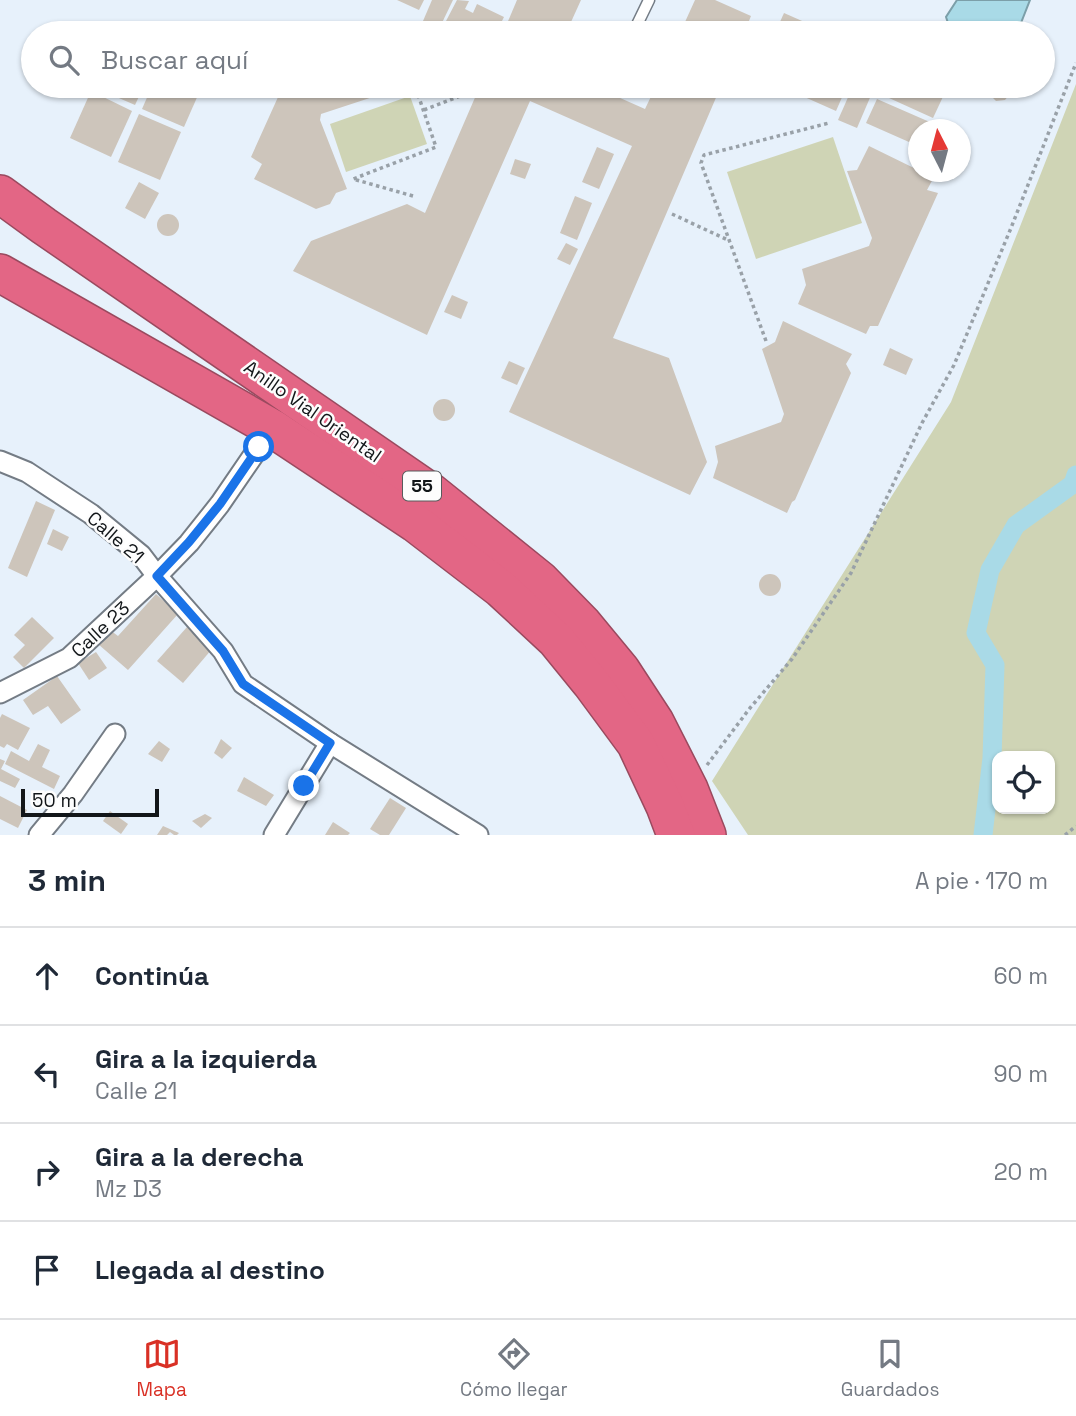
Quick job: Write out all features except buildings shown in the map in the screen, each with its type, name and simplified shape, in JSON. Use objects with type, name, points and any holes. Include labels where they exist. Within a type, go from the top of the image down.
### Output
[{"type":"highway","name":"Anillo Vial Oriental","points":[[0,194],[432,493],[540,580],[583,624],[621,670],[655,722],[689,789],[707,835]]},
{"type":"highway","name":"Anillo Vial Oriental","points":[[0,273],[272,428],[415,523],[501,589],[556,640],[636,744],[676,835]]},
{"type":"street","name":"Calle 23","points":[[0,693],[69,658],[157,576],[220,504],[272,428]]},
{"type":"street","name":"Calle 21","points":[[0,461],[27,472],[91,514],[141,555],[223,651],[243,684],[330,743],[478,835]]},
{"type":"street","points":[[39,835],[73,794],[115,734]]},
{"type":"street","points":[[279,833],[330,743]]},
{"type":"lane","points":[[639,21],[649,0]]},
{"type":"path","points":[[689,789],[750,708],[792,659],[851,573],[922,423],[954,365],[1076,63]]},
{"type":"path","points":[[413,196],[353,179],[436,147],[420,98]]},
{"type":"path","points":[[424,110],[455,98]]},
{"type":"path","points":[[766,341],[701,163],[704,155],[829,123]]},
{"type":"path","points":[[672,214],[730,241]]},
{"type":"path","points":[[1065,835],[1076,826]]},
{"type":"green space","points":[[1076,84],[1076,835],[748,835],[712,781],[951,402]]},
{"type":"green space","points":[[411,98],[427,144],[346,172],[330,124]]},
{"type":"green space","points":[[833,137],[862,223],[756,259],[727,172]]},
{"type":"water","points":[[957,0],[1030,0],[1022,21],[947,21],[946,17]]},
{"type":"waterway","points":[[983,835],[992,758],[995,665],[976,633],[990,570],[1016,525],[1073,484],[1076,475]]},
{"type":"route","points":[[259,447],[220,504],[157,576],[223,651],[243,684],[330,743],[304,786]]}]
